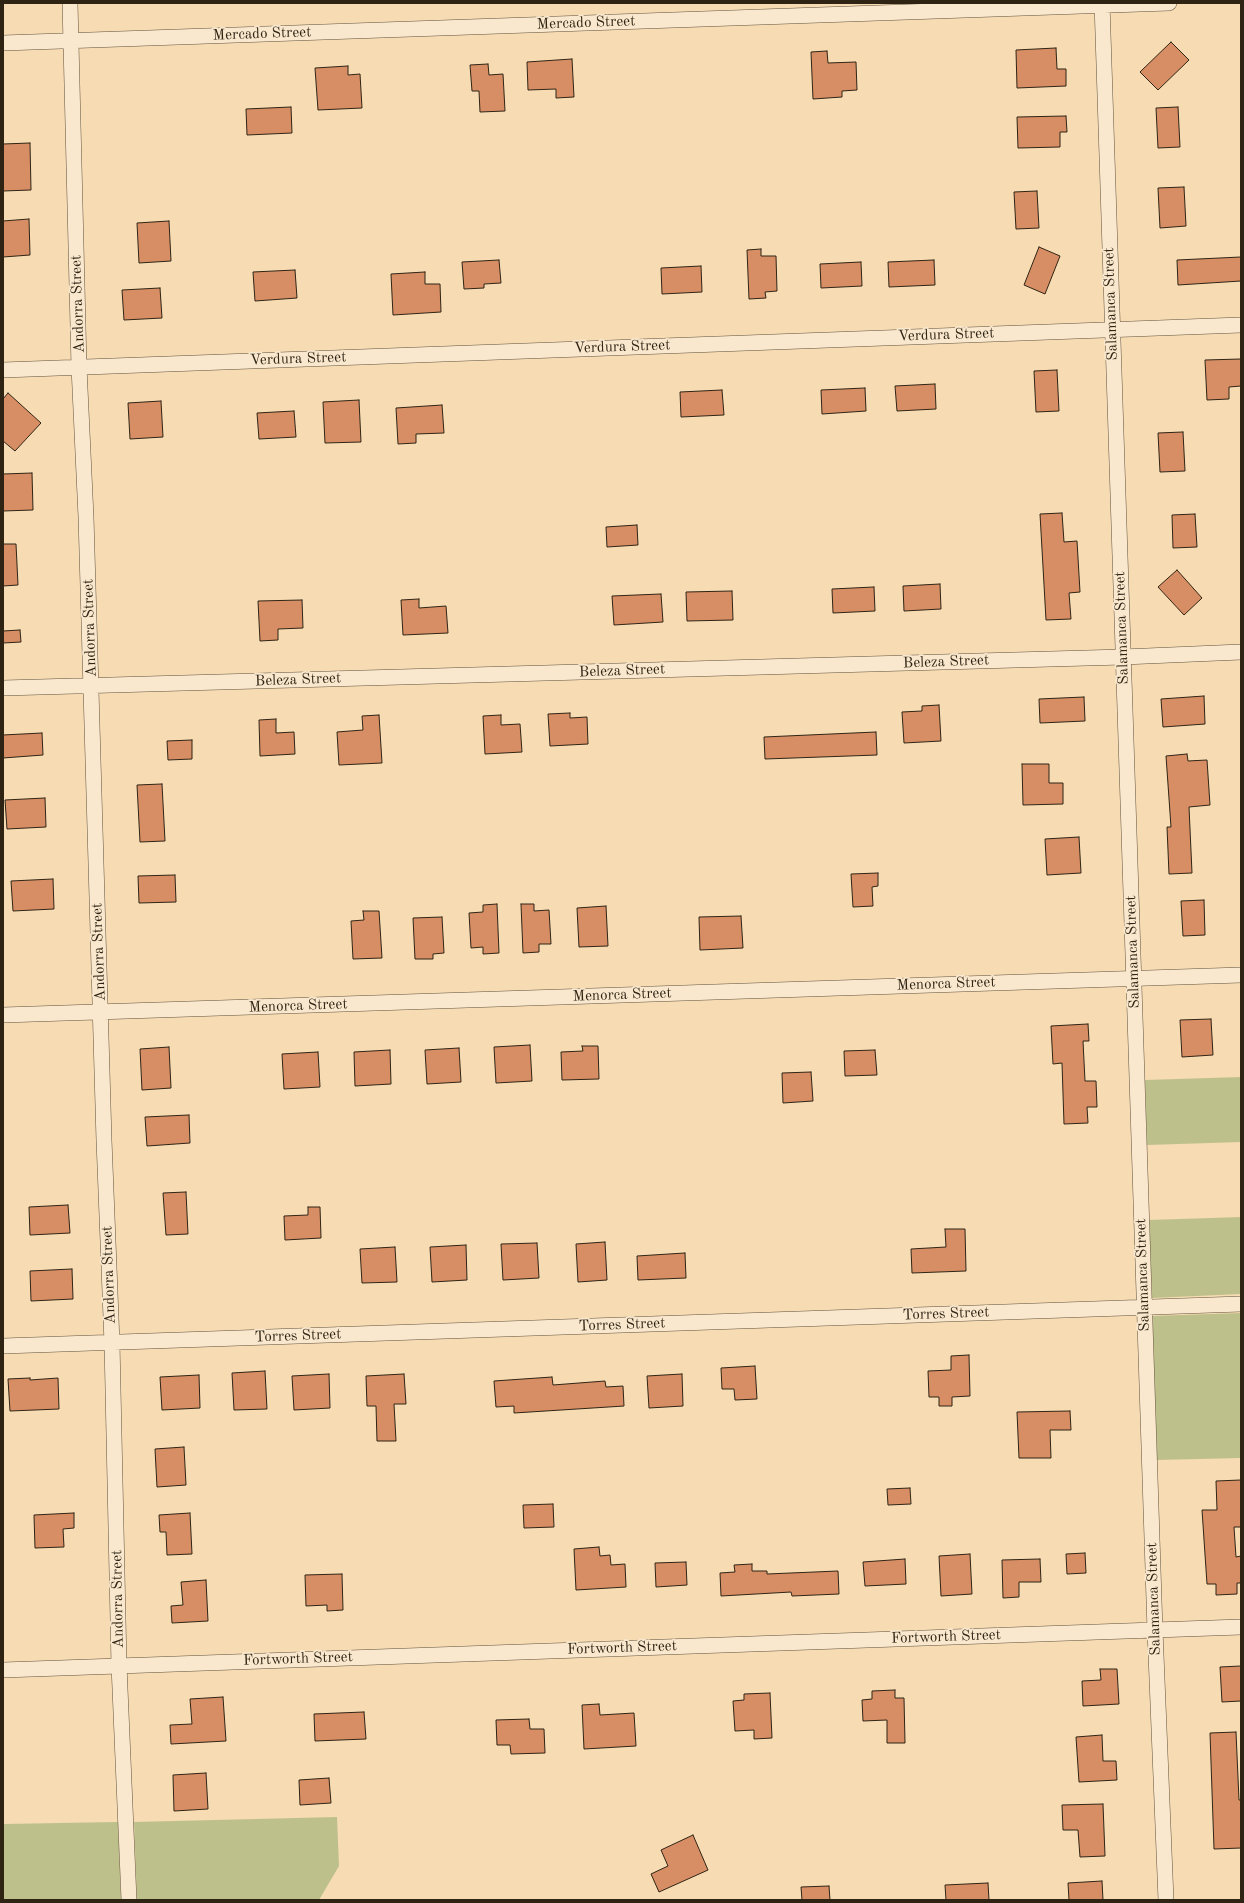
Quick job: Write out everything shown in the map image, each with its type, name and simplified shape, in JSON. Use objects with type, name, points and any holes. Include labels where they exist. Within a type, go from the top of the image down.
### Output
[{"type":"street","name":"Andorra Street","points":[[70,3],[79,368],[92,685],[100,1012],[112,1343],[119,1665],[129,1900]]},
{"type":"street","name":"Mercado Street","points":[[3,43],[1102,4],[1169,3]]},
{"type":"street","name":"Salamanca Street","points":[[1102,4],[1144,1307],[1166,1900]]},
{"type":"street","name":"Verdura Street","points":[[3,370],[1241,324]]},
{"type":"street","name":"Beleza Street","points":[[3,688],[1123,657],[1241,652]]},
{"type":"street","name":"Menorca Street","points":[[3,1015],[1241,975]]},
{"type":"street","name":"Torres Street","points":[[3,1346],[1241,1304]]},
{"type":"street","name":"Fortworth Street","points":[[3,1670],[1241,1627]]},
{"type":"green space","points":[[1241,1077],[1241,1142],[1147,1145],[1145,1080]]},
{"type":"green space","points":[[1241,1217],[1241,1294],[1152,1298],[1149,1220]]},
{"type":"green space","points":[[1241,1313],[1241,1458],[1157,1460],[1152,1316]]},
{"type":"green space","points":[[337,1817],[339,1866],[319,1900],[137,1900],[134,1822]]},
{"type":"green space","points":[[118,1822],[121,1900],[3,1900],[3,1824]]},
{"type":"building","points":[[1171,42],[1189,60],[1158,90],[1140,72]]},
{"type":"building","points":[[1056,48],[1057,69],[1066,69],[1066,86],[1017,88],[1016,50]]},
{"type":"building","points":[[827,51],[828,63],[856,62],[857,90],[842,91],[842,97],[813,99],[811,52]]},
{"type":"building","points":[[572,59],[574,97],[556,98],[556,89],[528,90],[527,62]]},
{"type":"building","points":[[488,64],[489,75],[503,74],[505,111],[480,112],[479,91],[472,91],[470,65]]},
{"type":"building","points":[[348,66],[348,75],[360,74],[362,108],[318,110],[315,68]]},
{"type":"building","points":[[291,107],[292,133],[247,135],[246,109]]},
{"type":"building","points":[[1178,107],[1180,147],[1158,148],[1156,108]]},
{"type":"building","points":[[1066,116],[1067,132],[1060,132],[1060,147],[1018,148],[1017,117]]},
{"type":"building","points":[[30,143],[31,190],[3,191],[3,144]]},
{"type":"building","points":[[1184,187],[1186,226],[1160,228],[1158,188]]},
{"type":"building","points":[[1037,191],[1039,228],[1016,229],[1014,192]]},
{"type":"building","points":[[29,219],[30,255],[3,257],[3,221]]},
{"type":"building","points":[[169,221],[171,261],[139,263],[137,223]]},
{"type":"building","points":[[1039,247],[1060,256],[1045,294],[1024,285]]},
{"type":"building","points":[[761,249],[761,256],[776,256],[777,291],[765,292],[766,298],[749,299],[747,250]]},
{"type":"building","points":[[1241,257],[1241,281],[1178,285],[1177,260]]},
{"type":"building","points":[[499,260],[501,283],[484,284],[484,288],[464,289],[462,262]]},
{"type":"building","points":[[934,260],[935,285],[889,287],[888,262]]},
{"type":"building","points":[[861,262],[862,286],[821,288],[820,264]]},
{"type":"building","points":[[701,266],[702,292],[662,294],[661,268]]},
{"type":"building","points":[[295,270],[297,298],[255,301],[253,272]]},
{"type":"building","points":[[425,272],[425,284],[440,284],[441,312],[393,315],[391,274]]},
{"type":"building","points":[[160,288],[162,318],[124,320],[122,290]]},
{"type":"building","points":[[1241,359],[1241,386],[1229,387],[1229,399],[1207,400],[1205,360]]},
{"type":"building","points":[[1057,370],[1059,411],[1036,412],[1034,371]]},
{"type":"building","points":[[935,384],[936,409],[897,411],[895,386]]},
{"type":"building","points":[[865,388],[866,411],[822,414],[821,390]]},
{"type":"building","points":[[722,390],[724,415],[681,417],[680,392]]},
{"type":"building","points":[[8,393],[41,423],[15,451],[3,441],[3,399]]},
{"type":"building","points":[[359,400],[361,442],[325,443],[323,402]]},
{"type":"building","points":[[161,401],[163,437],[130,439],[128,403]]},
{"type":"building","points":[[442,405],[444,433],[416,434],[416,443],[398,444],[396,408]]},
{"type":"building","points":[[294,411],[296,437],[259,439],[257,413]]},
{"type":"building","points":[[1183,432],[1185,471],[1160,472],[1158,433]]},
{"type":"building","points":[[32,473],[33,510],[3,511],[3,474]]},
{"type":"building","points":[[1062,513],[1064,542],[1077,541],[1080,592],[1069,593],[1071,619],[1046,620],[1040,514]]},
{"type":"building","points":[[1195,514],[1197,547],[1173,548],[1172,515]]},
{"type":"building","points":[[637,525],[638,545],[607,547],[606,527]]},
{"type":"building","points":[[3,544],[16,544],[18,585],[3,586]]},
{"type":"building","points":[[1177,570],[1202,598],[1184,615],[1158,587]]},
{"type":"building","points":[[940,584],[941,609],[904,611],[903,586]]},
{"type":"building","points":[[874,587],[875,611],[833,613],[832,589]]},
{"type":"building","points":[[732,591],[733,620],[687,621],[686,592]]},
{"type":"building","points":[[661,594],[663,622],[614,625],[612,596]]},
{"type":"building","points":[[419,599],[419,608],[446,606],[448,633],[403,635],[401,600]]},
{"type":"building","points":[[302,600],[303,628],[278,629],[278,640],[260,641],[258,601]]},
{"type":"building","points":[[20,630],[21,642],[3,643],[3,631]]},
{"type":"building","points":[[1204,696],[1205,724],[1163,727],[1161,699]]},
{"type":"building","points":[[1084,697],[1085,721],[1040,723],[1039,699]]},
{"type":"building","points":[[939,705],[941,741],[904,743],[902,712],[922,711],[922,706]]},
{"type":"building","points":[[570,713],[570,718],[587,717],[588,744],[550,746],[548,714]]},
{"type":"building","points":[[379,715],[382,763],[339,765],[337,732],[363,730],[362,716]]},
{"type":"building","points":[[501,715],[501,725],[520,724],[522,752],[485,754],[483,716]]},
{"type":"building","points":[[276,719],[276,733],[294,732],[295,754],[260,756],[259,720]]},
{"type":"building","points":[[876,732],[877,755],[765,759],[764,737]]},
{"type":"building","points":[[42,733],[43,755],[3,758],[3,735]]},
{"type":"building","points":[[192,740],[192,759],[168,760],[167,741]]},
{"type":"building","points":[[1187,754],[1188,761],[1207,760],[1210,805],[1189,807],[1192,873],[1169,874],[1167,827],[1171,827],[1166,756]]},
{"type":"building","points":[[1022,764],[1049,764],[1049,783],[1063,783],[1063,804],[1023,805]]},
{"type":"building","points":[[162,784],[165,841],[140,842],[137,785]]},
{"type":"building","points":[[45,798],[46,827],[7,829],[5,800]]},
{"type":"building","points":[[1079,837],[1081,873],[1047,875],[1045,839]]},
{"type":"building","points":[[878,873],[878,886],[872,887],[873,906],[853,907],[851,874]]},
{"type":"building","points":[[175,875],[176,902],[139,903],[138,876]]},
{"type":"building","points":[[53,879],[54,909],[13,911],[11,881]]},
{"type":"building","points":[[1204,900],[1205,935],[1183,936],[1181,901]]},
{"type":"building","points":[[497,904],[499,953],[483,954],[483,947],[471,948],[469,913],[483,912],[483,905]]},
{"type":"building","points":[[521,904],[534,904],[534,911],[549,910],[551,944],[539,944],[539,952],[523,953]]},
{"type":"building","points":[[606,906],[608,946],[579,947],[577,908]]},
{"type":"building","points":[[363,911],[379,911],[382,958],[353,959],[351,921],[364,920]]},
{"type":"building","points":[[741,916],[743,948],[700,950],[699,917]]},
{"type":"building","points":[[442,917],[444,953],[433,954],[433,959],[415,959],[413,918]]},
{"type":"building","points":[[1211,1019],[1213,1055],[1182,1057],[1180,1020]]},
{"type":"building","points":[[1088,1024],[1089,1041],[1083,1041],[1085,1081],[1096,1081],[1097,1107],[1087,1107],[1088,1123],[1064,1124],[1062,1063],[1053,1064],[1051,1026]]},
{"type":"building","points":[[530,1045],[532,1081],[496,1083],[494,1047]]},
{"type":"building","points":[[582,1046],[598,1046],[599,1079],[562,1080],[561,1052],[583,1051]]},
{"type":"building","points":[[169,1047],[171,1088],[142,1090],[140,1049]]},
{"type":"building","points":[[459,1048],[461,1082],[427,1084],[425,1050]]},
{"type":"building","points":[[390,1050],[391,1084],[355,1086],[354,1052]]},
{"type":"building","points":[[875,1050],[877,1075],[845,1076],[844,1051]]},
{"type":"building","points":[[318,1052],[320,1087],[284,1089],[282,1054]]},
{"type":"building","points":[[811,1072],[813,1101],[783,1103],[782,1073]]},
{"type":"building","points":[[189,1115],[190,1143],[147,1146],[145,1117]]},
{"type":"building","points":[[186,1192],[188,1234],[166,1235],[163,1193]]},
{"type":"building","points":[[68,1205],[70,1233],[30,1235],[29,1207]]},
{"type":"building","points":[[308,1207],[320,1207],[321,1238],[285,1240],[284,1216],[308,1215]]},
{"type":"building","points":[[945,1229],[965,1229],[966,1271],[912,1273],[911,1249],[946,1247]]},
{"type":"building","points":[[605,1242],[607,1280],[578,1282],[576,1244]]},
{"type":"building","points":[[537,1243],[539,1278],[503,1280],[501,1244]]},
{"type":"building","points":[[466,1245],[467,1280],[432,1282],[430,1247]]},
{"type":"building","points":[[395,1247],[397,1282],[362,1283],[360,1249]]},
{"type":"building","points":[[685,1253],[686,1278],[638,1280],[637,1256]]},
{"type":"building","points":[[72,1269],[73,1299],[31,1301],[30,1271]]},
{"type":"building","points":[[969,1355],[970,1396],[952,1397],[952,1406],[939,1406],[939,1397],[929,1397],[928,1371],[951,1370],[951,1356]]},
{"type":"building","points":[[755,1366],[757,1399],[735,1400],[734,1389],[722,1389],[721,1368]]},
{"type":"building","points":[[265,1371],[267,1409],[234,1410],[232,1373]]},
{"type":"building","points":[[329,1374],[330,1408],[294,1410],[292,1376]]},
{"type":"building","points":[[404,1374],[406,1404],[394,1404],[396,1441],[377,1441],[376,1406],[367,1406],[366,1376]]},
{"type":"building","points":[[682,1374],[683,1406],[649,1408],[647,1376]]},
{"type":"building","points":[[199,1375],[200,1408],[162,1410],[160,1377]]},
{"type":"building","points":[[552,1377],[553,1385],[605,1381],[606,1387],[623,1386],[624,1406],[514,1413],[514,1406],[496,1407],[494,1381]]},
{"type":"building","points":[[30,1378],[30,1380],[58,1378],[59,1409],[10,1411],[8,1379]]},
{"type":"building","points":[[1070,1411],[1071,1430],[1050,1430],[1051,1458],[1019,1458],[1017,1412]]},
{"type":"building","points":[[184,1447],[186,1485],[157,1487],[155,1449]]},
{"type":"building","points":[[1241,1480],[1241,1527],[1234,1527],[1236,1557],[1241,1556],[1241,1583],[1237,1583],[1237,1594],[1216,1595],[1216,1584],[1207,1584],[1202,1510],[1217,1510],[1216,1481]]},
{"type":"building","points":[[910,1488],[911,1504],[888,1505],[887,1489]]},
{"type":"building","points":[[553,1504],[554,1527],[524,1528],[523,1505]]},
{"type":"building","points":[[74,1513],[74,1528],[63,1529],[64,1547],[35,1548],[34,1515]]},
{"type":"building","points":[[190,1513],[192,1554],[167,1555],[166,1532],[160,1532],[159,1515]]},
{"type":"building","points":[[599,1547],[600,1556],[610,1555],[611,1565],[625,1564],[626,1587],[576,1590],[574,1549]]},
{"type":"building","points":[[1085,1553],[1086,1573],[1067,1574],[1066,1554]]},
{"type":"building","points":[[970,1554],[972,1594],[941,1596],[939,1556]]},
{"type":"building","points":[[905,1559],[906,1584],[865,1586],[863,1562]]},
{"type":"building","points":[[1040,1559],[1041,1582],[1019,1582],[1019,1597],[1003,1598],[1002,1560]]},
{"type":"building","points":[[686,1562],[687,1585],[656,1587],[655,1563]]},
{"type":"building","points":[[752,1564],[752,1571],[767,1571],[767,1574],[838,1571],[839,1594],[792,1596],[791,1592],[721,1596],[720,1573],[735,1572],[734,1565]]},
{"type":"building","points":[[342,1574],[343,1610],[327,1611],[327,1605],[306,1606],[305,1575]]},
{"type":"building","points":[[206,1580],[208,1621],[172,1623],[171,1606],[183,1605],[181,1582]]},
{"type":"building","points":[[1241,1666],[1241,1701],[1222,1702],[1220,1667]]},
{"type":"building","points":[[1100,1669],[1117,1669],[1119,1704],[1083,1706],[1082,1681],[1101,1680]]},
{"type":"building","points":[[895,1690],[895,1698],[904,1698],[905,1743],[887,1743],[887,1720],[863,1721],[862,1700],[872,1699],[872,1691]]},
{"type":"building","points":[[770,1693],[772,1738],[754,1739],[754,1730],[735,1731],[733,1701],[744,1700],[744,1694]]},
{"type":"building","points":[[223,1697],[226,1741],[171,1744],[170,1725],[192,1724],[190,1699]]},
{"type":"building","points":[[599,1704],[600,1715],[634,1713],[636,1746],[584,1749],[582,1705]]},
{"type":"building","points":[[364,1712],[366,1739],[315,1741],[314,1714]]},
{"type":"building","points":[[529,1719],[530,1729],[544,1729],[545,1753],[511,1754],[510,1745],[497,1745],[496,1720]]},
{"type":"building","points":[[1236,1732],[1239,1800],[1241,1800],[1241,1848],[1214,1849],[1210,1733]]},
{"type":"building","points":[[1102,1735],[1103,1761],[1116,1761],[1117,1780],[1079,1782],[1076,1737]]},
{"type":"building","points":[[206,1773],[208,1809],[174,1811],[173,1775]]},
{"type":"building","points":[[329,1778],[331,1803],[300,1805],[299,1780]]},
{"type":"building","points":[[1103,1804],[1105,1856],[1080,1857],[1078,1830],[1063,1830],[1062,1805]]},
{"type":"building","points":[[693,1835],[708,1870],[659,1892],[651,1874],[668,1866],[661,1850]]},
{"type":"building","points":[[1102,1881],[1103,1900],[1069,1900],[1068,1883]]},
{"type":"building","points":[[988,1883],[989,1900],[946,1900],[945,1885]]},
{"type":"building","points":[[829,1886],[830,1900],[802,1900],[801,1887]]}]
